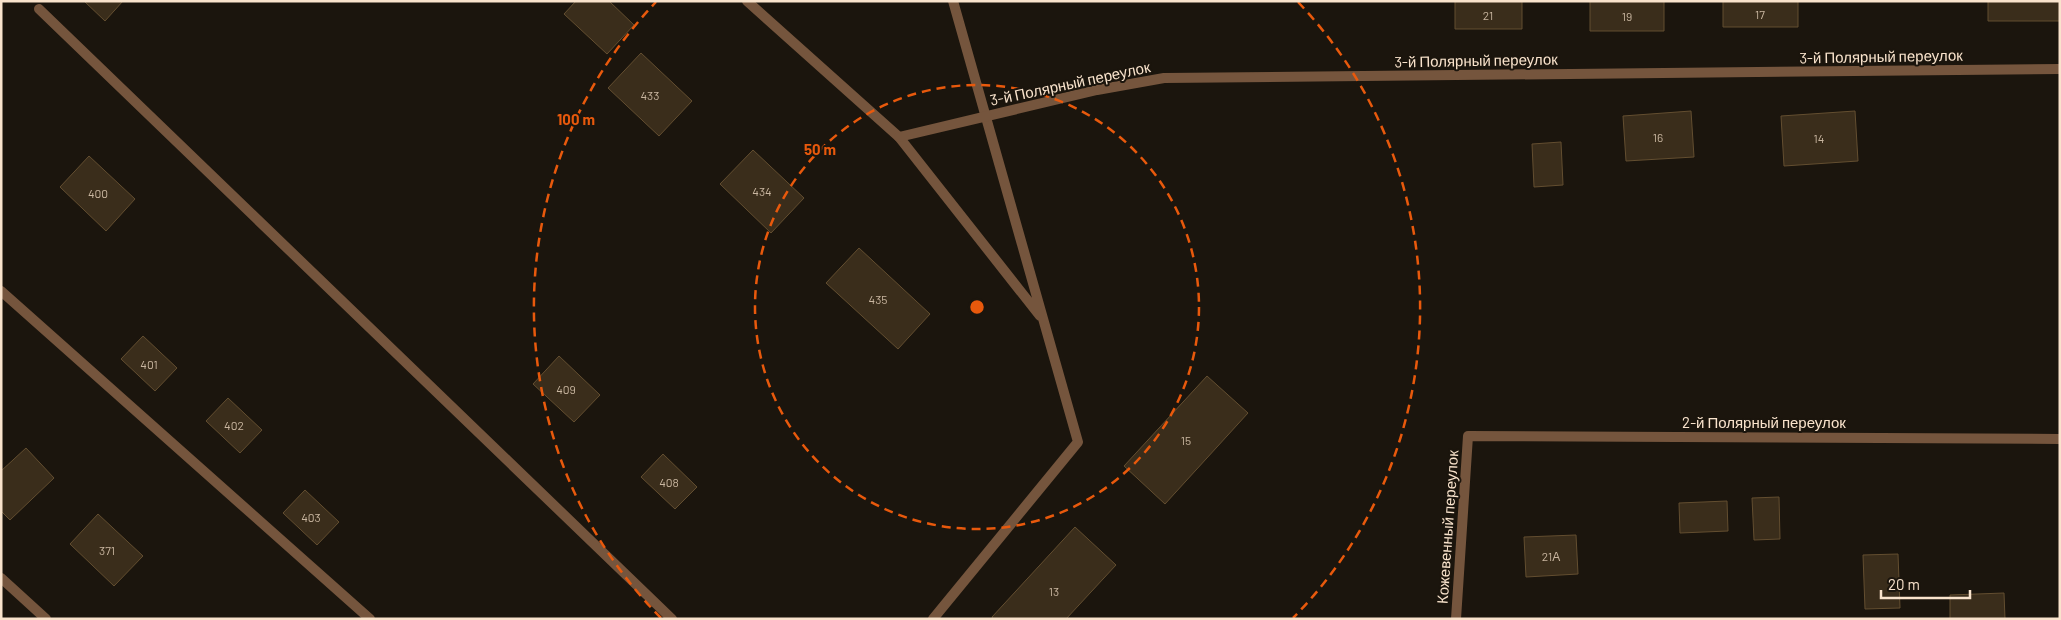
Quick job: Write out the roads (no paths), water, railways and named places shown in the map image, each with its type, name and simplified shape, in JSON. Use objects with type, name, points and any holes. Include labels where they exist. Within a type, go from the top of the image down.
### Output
[{"type":"street","points":[[747,1],[899,137],[1043,320]]},
{"type":"street","points":[[933,619],[1078,442],[984,116],[954,1]]},
{"type":"street","points":[[39,9],[672,619]]},
{"type":"street","name":"3-й Полярный переулок","points":[[899,137],[1097,90],[1164,78],[2060,69]]},
{"type":"street","points":[[1,291],[370,619]]},
{"type":"street","name":"2-й Полярный переулок","points":[[1468,436],[2060,439]]},
{"type":"street","name":"Кожевенный переулок","points":[[1456,619],[1468,436]]},
{"type":"street","points":[[1,578],[46,619]]}]
